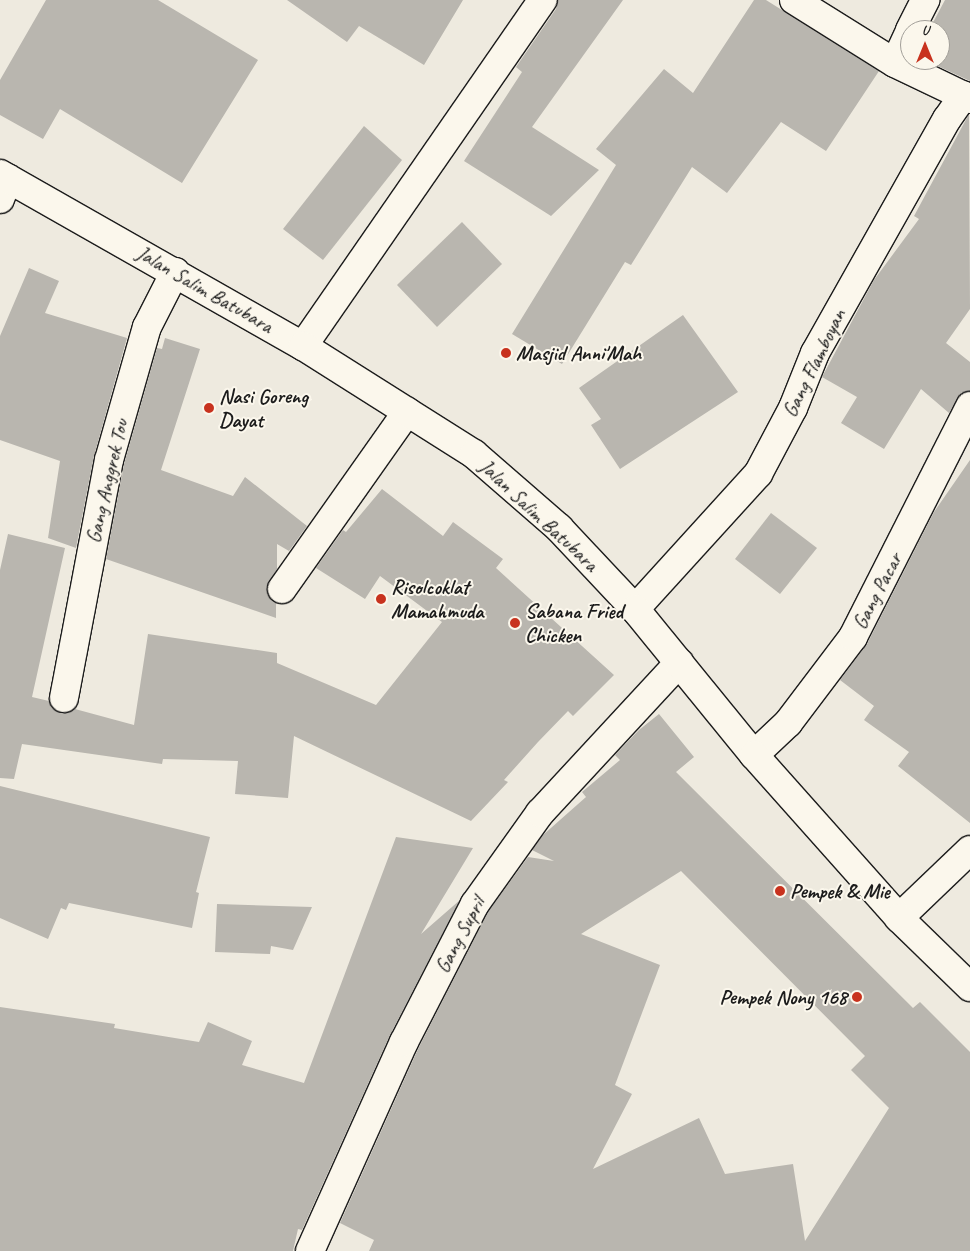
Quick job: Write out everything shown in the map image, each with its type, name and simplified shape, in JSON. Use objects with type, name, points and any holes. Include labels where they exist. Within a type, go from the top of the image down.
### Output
[{"type":"street","points":[[303,346],[543,0]]},
{"type":"street","points":[[794,0],[894,62],[967,97]]},
{"type":"street","points":[[915,20],[925,0]]},
{"type":"street","points":[[894,62],[900,50]]},
{"type":"street","name":"Gang Flamboyan","points":[[635,609],[758,474],[794,408],[816,353],[947,119],[967,97]]},
{"type":"street","name":"Jalan Salim Batubara","points":[[3,184],[176,272],[303,346],[474,454],[559,528],[635,609],[754,755],[899,918],[970,987]]},
{"type":"street","name":"Gang Anggrek Tou","points":[[64,698],[109,460],[147,327],[176,272]]},
{"type":"street","name":"Gang Pacar","points":[[754,755],[788,723],[853,637],[970,406]]},
{"type":"street","points":[[282,589],[407,412]]},
{"type":"street","name":"Gang Supril","points":[[310,1251],[404,1042],[475,904],[502,863],[540,813],[679,664]]},
{"type":"street","points":[[899,918],[970,850]]},
{"type":"building","points":[[46,0],[158,0],[258,60],[182,183],[60,109],[43,139],[0,115],[0,80]]},
{"type":"building","points":[[287,0],[463,0],[424,65],[359,26],[347,42]]},
{"type":"building","points":[[558,0],[623,0],[532,127],[599,170],[551,216],[464,161],[522,72],[516,67],[556,9]]},
{"type":"building","points":[[754,0],[766,0],[879,71],[826,151],[781,122],[727,193],[692,167],[631,265],[625,262],[562,364],[512,334],[616,165],[596,149],[664,69],[693,93]]},
{"type":"building","points":[[945,0],[970,0],[970,81],[946,70],[950,70],[950,20],[934,20]]},
{"type":"building","points":[[969,114],[970,309],[946,343],[970,362],[970,391],[961,393],[949,413],[921,389],[884,449],[841,423],[857,397],[822,377],[874,280],[919,219],[914,216]]},
{"type":"building","points":[[364,126],[402,160],[323,260],[283,229]]},
{"type":"building","points":[[462,222],[502,264],[437,327],[397,285]]},
{"type":"building","points":[[29,268],[59,281],[45,313],[127,338],[94,456],[76,548],[48,538],[60,461],[0,440],[0,336]]},
{"type":"building","points":[[683,315],[738,392],[620,469],[591,425],[601,419],[579,388]]},
{"type":"building","points":[[165,338],[200,349],[161,470],[233,496],[245,477],[307,526],[289,551],[277,544],[277,569],[266,588],[268,596],[276,603],[276,618],[106,559],[124,464],[157,348],[162,349]]},
{"type":"building","points":[[970,460],[970,823],[898,766],[909,752],[864,720],[874,706],[840,680],[867,644],[934,512]]},
{"type":"building","points":[[382,489],[443,536],[453,522],[503,559],[496,568],[614,675],[573,716],[568,711],[504,780],[508,782],[471,821],[294,736],[288,798],[235,794],[238,761],[163,759],[162,764],[22,744],[14,779],[0,778],[0,570],[8,534],[65,548],[32,697],[49,701],[61,713],[75,709],[134,725],[148,634],[277,653],[277,663],[376,705],[442,622],[380,576],[365,599],[316,568],[343,530],[346,532]]},
{"type":"building","points":[[771,513],[817,548],[780,594],[735,559]]},
{"type":"building","points":[[659,714],[694,757],[676,772],[913,1008],[920,1002],[970,1052],[970,1251],[369,1251],[374,1240],[340,1223],[418,1049],[488,912],[528,857],[554,861],[532,850],[543,835],[586,797],[582,792],[620,760],[615,755],[639,730]],"holes":[[[681,871],[865,1056],[851,1070],[889,1108],[805,1241],[793,1164],[725,1174],[699,1118],[593,1169],[632,1094],[615,1085],[660,965],[581,934]]]},
{"type":"building","points":[[0,786],[210,837],[196,892],[199,893],[192,928],[69,903],[66,910],[61,908],[48,939],[0,918]]},
{"type":"building","points":[[396,837],[473,848],[421,934],[460,900],[390,1035],[302,1230],[298,1229],[293,1251],[0,1251],[0,1007],[115,1024],[114,1028],[199,1042],[208,1022],[252,1041],[242,1065],[304,1083]]},
{"type":"building","points":[[217,904],[312,907],[293,950],[271,946],[270,954],[215,952]]},
{"type":"place","name":"Masjid Anni'Mah","points":[[506,353]]},
{"type":"place","name":"Nasi Goreng Dayat","points":[[209,408]]},
{"type":"place","name":"Risolcoklat Mamahmuda","points":[[381,599]]},
{"type":"place","name":"Sabana Fried Chicken","points":[[515,623]]},
{"type":"place","name":"Pempek & Mie","points":[[780,891]]},
{"type":"place","name":"Pempek Nony 168","points":[[857,997]]}]
